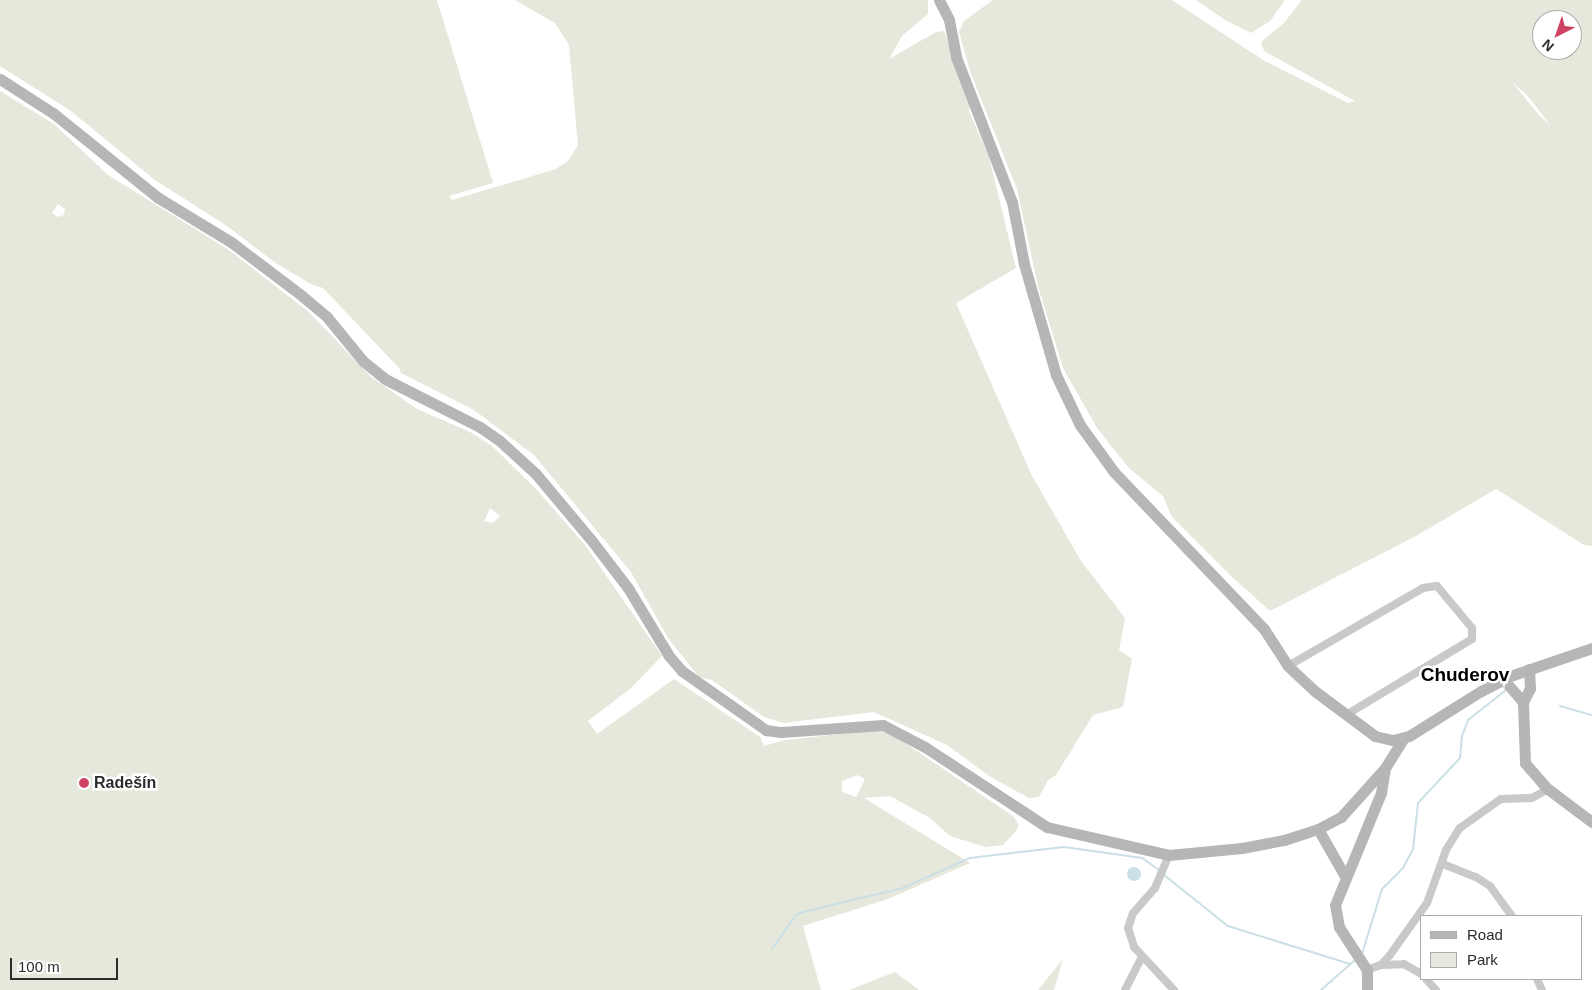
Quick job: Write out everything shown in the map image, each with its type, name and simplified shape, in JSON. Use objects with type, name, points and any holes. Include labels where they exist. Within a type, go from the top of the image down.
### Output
[{"type":"street","points":[[939,0],[949,20],[956,57],[1012,202],[1024,264],[1056,375],[1080,425],[1114,472],[1264,629],[1288,666],[1346,715],[1375,736],[1403,739],[1518,690],[1530,669]]},
{"type":"street","points":[[0,79],[53,113],[157,197],[231,242],[301,295],[327,317],[363,361],[385,379],[480,428],[500,441],[536,474],[592,541],[628,588],[669,656],[682,671],[749,720],[766,730],[781,732],[883,725],[925,747],[1047,827],[1169,855],[1242,848],[1284,840],[1318,829],[1341,817],[1386,767],[1403,739]]},
{"type":"street","points":[[1288,666],[1423,588],[1430,585],[1437,586],[1472,628],[1472,639],[1346,715]]},
{"type":"street","points":[[1592,648],[1530,669],[1518,690],[1525,764],[1548,789],[1592,822]]},
{"type":"street","points":[[1367,990],[1363,962],[1339,927],[1335,905],[1381,792],[1386,767]]},
{"type":"street","points":[[1381,965],[1426,903],[1443,864],[1452,837],[1478,812],[1501,799],[1532,798],[1548,789]]},
{"type":"street","points":[[1318,829],[1346,878]]},
{"type":"street","points":[[1169,855],[1155,888],[1129,921],[1130,938],[1142,957],[1174,990]]},
{"type":"street","points":[[1443,864],[1490,886],[1511,915]]},
{"type":"street","points":[[1125,990],[1142,957]]},
{"type":"street","points":[[1363,962],[1381,965],[1404,964],[1420,973]]},
{"type":"street","points":[[1427,980],[1436,990]]},
{"type":"green space","points":[[0,0],[437,0],[493,183],[449,196],[452,200],[556,169],[568,161],[578,145],[569,45],[555,23],[515,0],[928,0],[928,14],[902,36],[889,59],[936,32],[944,31],[970,106],[969,111],[989,157],[1016,268],[956,303],[1031,474],[1081,561],[1125,618],[1119,650],[1132,659],[1123,707],[1093,715],[1056,775],[1048,780],[1039,797],[1029,798],[989,776],[947,745],[874,712],[783,723],[764,717],[712,680],[699,677],[668,638],[631,572],[534,455],[474,410],[401,373],[399,368],[323,288],[311,284],[277,264],[227,226],[155,180],[71,111],[0,66]]},
{"type":"green space","points":[[993,0],[1172,0],[1263,60],[1348,103],[1355,101],[1264,51],[1261,42],[1284,23],[1302,0],[1592,0],[1592,546],[1584,545],[1496,489],[1416,536],[1270,611],[1231,576],[1172,517],[1163,496],[1129,468],[1097,428],[1063,368],[1039,290],[1017,189],[970,71],[959,32],[964,21]],"holes":[[[1512,82],[1527,95],[1551,126],[1539,115]]]},
{"type":"green space","points":[[1196,0],[1285,0],[1270,21],[1251,33],[1225,20]]},
{"type":"green space","points":[[0,91],[54,124],[108,175],[229,250],[309,312],[371,377],[417,409],[470,432],[492,446],[536,489],[585,545],[662,656],[631,688],[588,721],[597,734],[674,679],[760,737],[764,746],[785,740],[878,730],[893,735],[1013,816],[1019,825],[1003,845],[985,847],[950,836],[930,818],[890,796],[864,798],[970,863],[888,899],[803,926],[821,990],[0,990]],"holes":[[[58,204],[65,209],[64,215],[58,217],[52,213]],[[490,508],[500,516],[493,523],[484,521]],[[857,775],[865,779],[856,797],[842,792],[842,781]]]},
{"type":"green space","points":[[1063,959],[1054,990],[1038,990]]},
{"type":"green space","points":[[895,972],[919,990],[849,990]]},
{"type":"water","points":[[1131,867],[1137,867],[1141,874],[1137,881],[1131,881],[1127,877],[1127,871]]},
{"type":"waterway","points":[[1362,954],[1382,889],[1403,868],[1413,849],[1418,803],[1460,758],[1462,736],[1468,720],[1506,690]]},
{"type":"waterway","points":[[1560,706],[1592,715]]},
{"type":"waterway","points":[[772,949],[796,915],[903,888],[970,858],[1064,847],[1142,858],[1159,870]]},
{"type":"waterway","points":[[1164,875],[1228,926],[1350,964]]},
{"type":"waterway","points":[[1321,990],[1355,960]]},
{"type":"place","name":"Radešín","points":[[84,783]]},
{"type":"district","name":"Chuderov","points":[[1465,675]]}]
